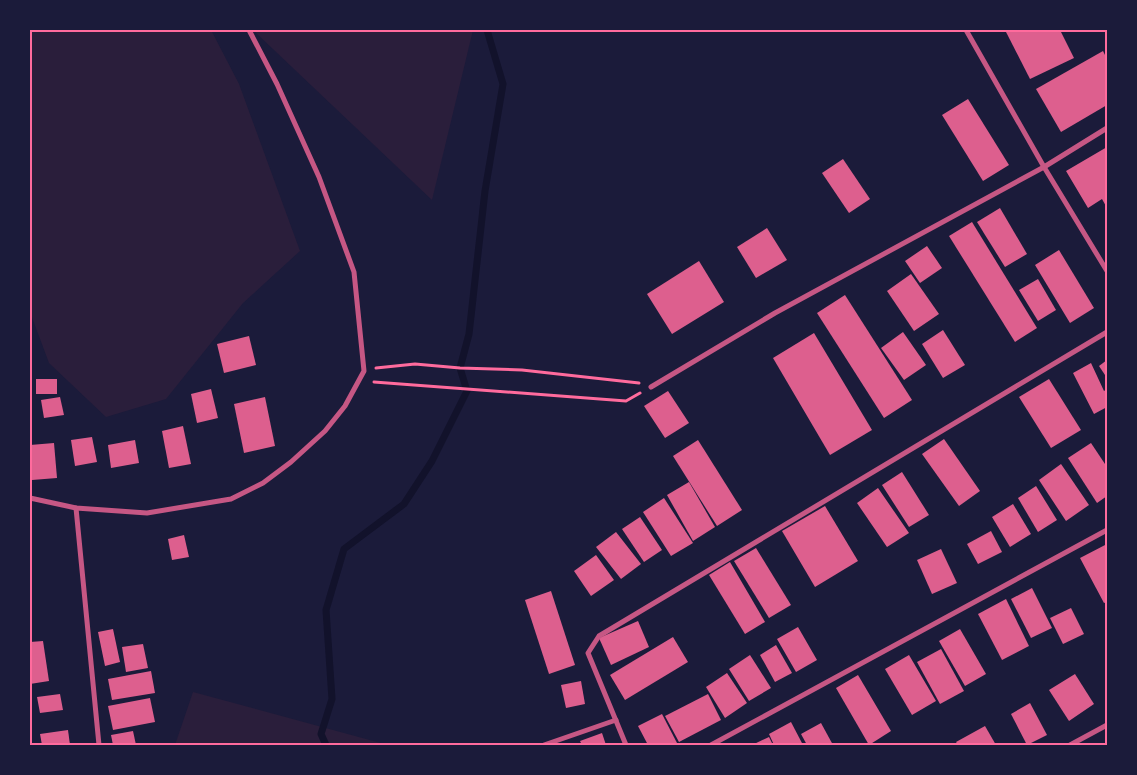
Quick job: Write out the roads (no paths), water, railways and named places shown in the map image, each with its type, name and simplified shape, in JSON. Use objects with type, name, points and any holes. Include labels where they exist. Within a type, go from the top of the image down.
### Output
[{"type":"street","points":[[30,498],[76,508],[146,513],[231,499],[263,483],[291,462],[325,431],[345,406],[364,371],[354,272],[318,176],[277,84],[248,30]]},
{"type":"street","points":[[966,30],[1044,167],[1107,271]]},
{"type":"street","points":[[651,387],[775,314],[1044,167],[1107,128]]},
{"type":"street","points":[[626,745],[588,653],[598,636],[1107,332]]},
{"type":"street","points":[[76,508],[99,745]]},
{"type":"street","points":[[711,745],[1107,530]]},
{"type":"street","points":[[544,745],[616,720]]},
{"type":"street","points":[[1070,745],[1107,725]]},
{"type":"waterway","points":[[326,745],[321,734],[332,699],[326,610],[344,549],[404,504],[432,461],[467,391],[460,368],[469,334],[485,191],[503,84],[487,30]]}]
